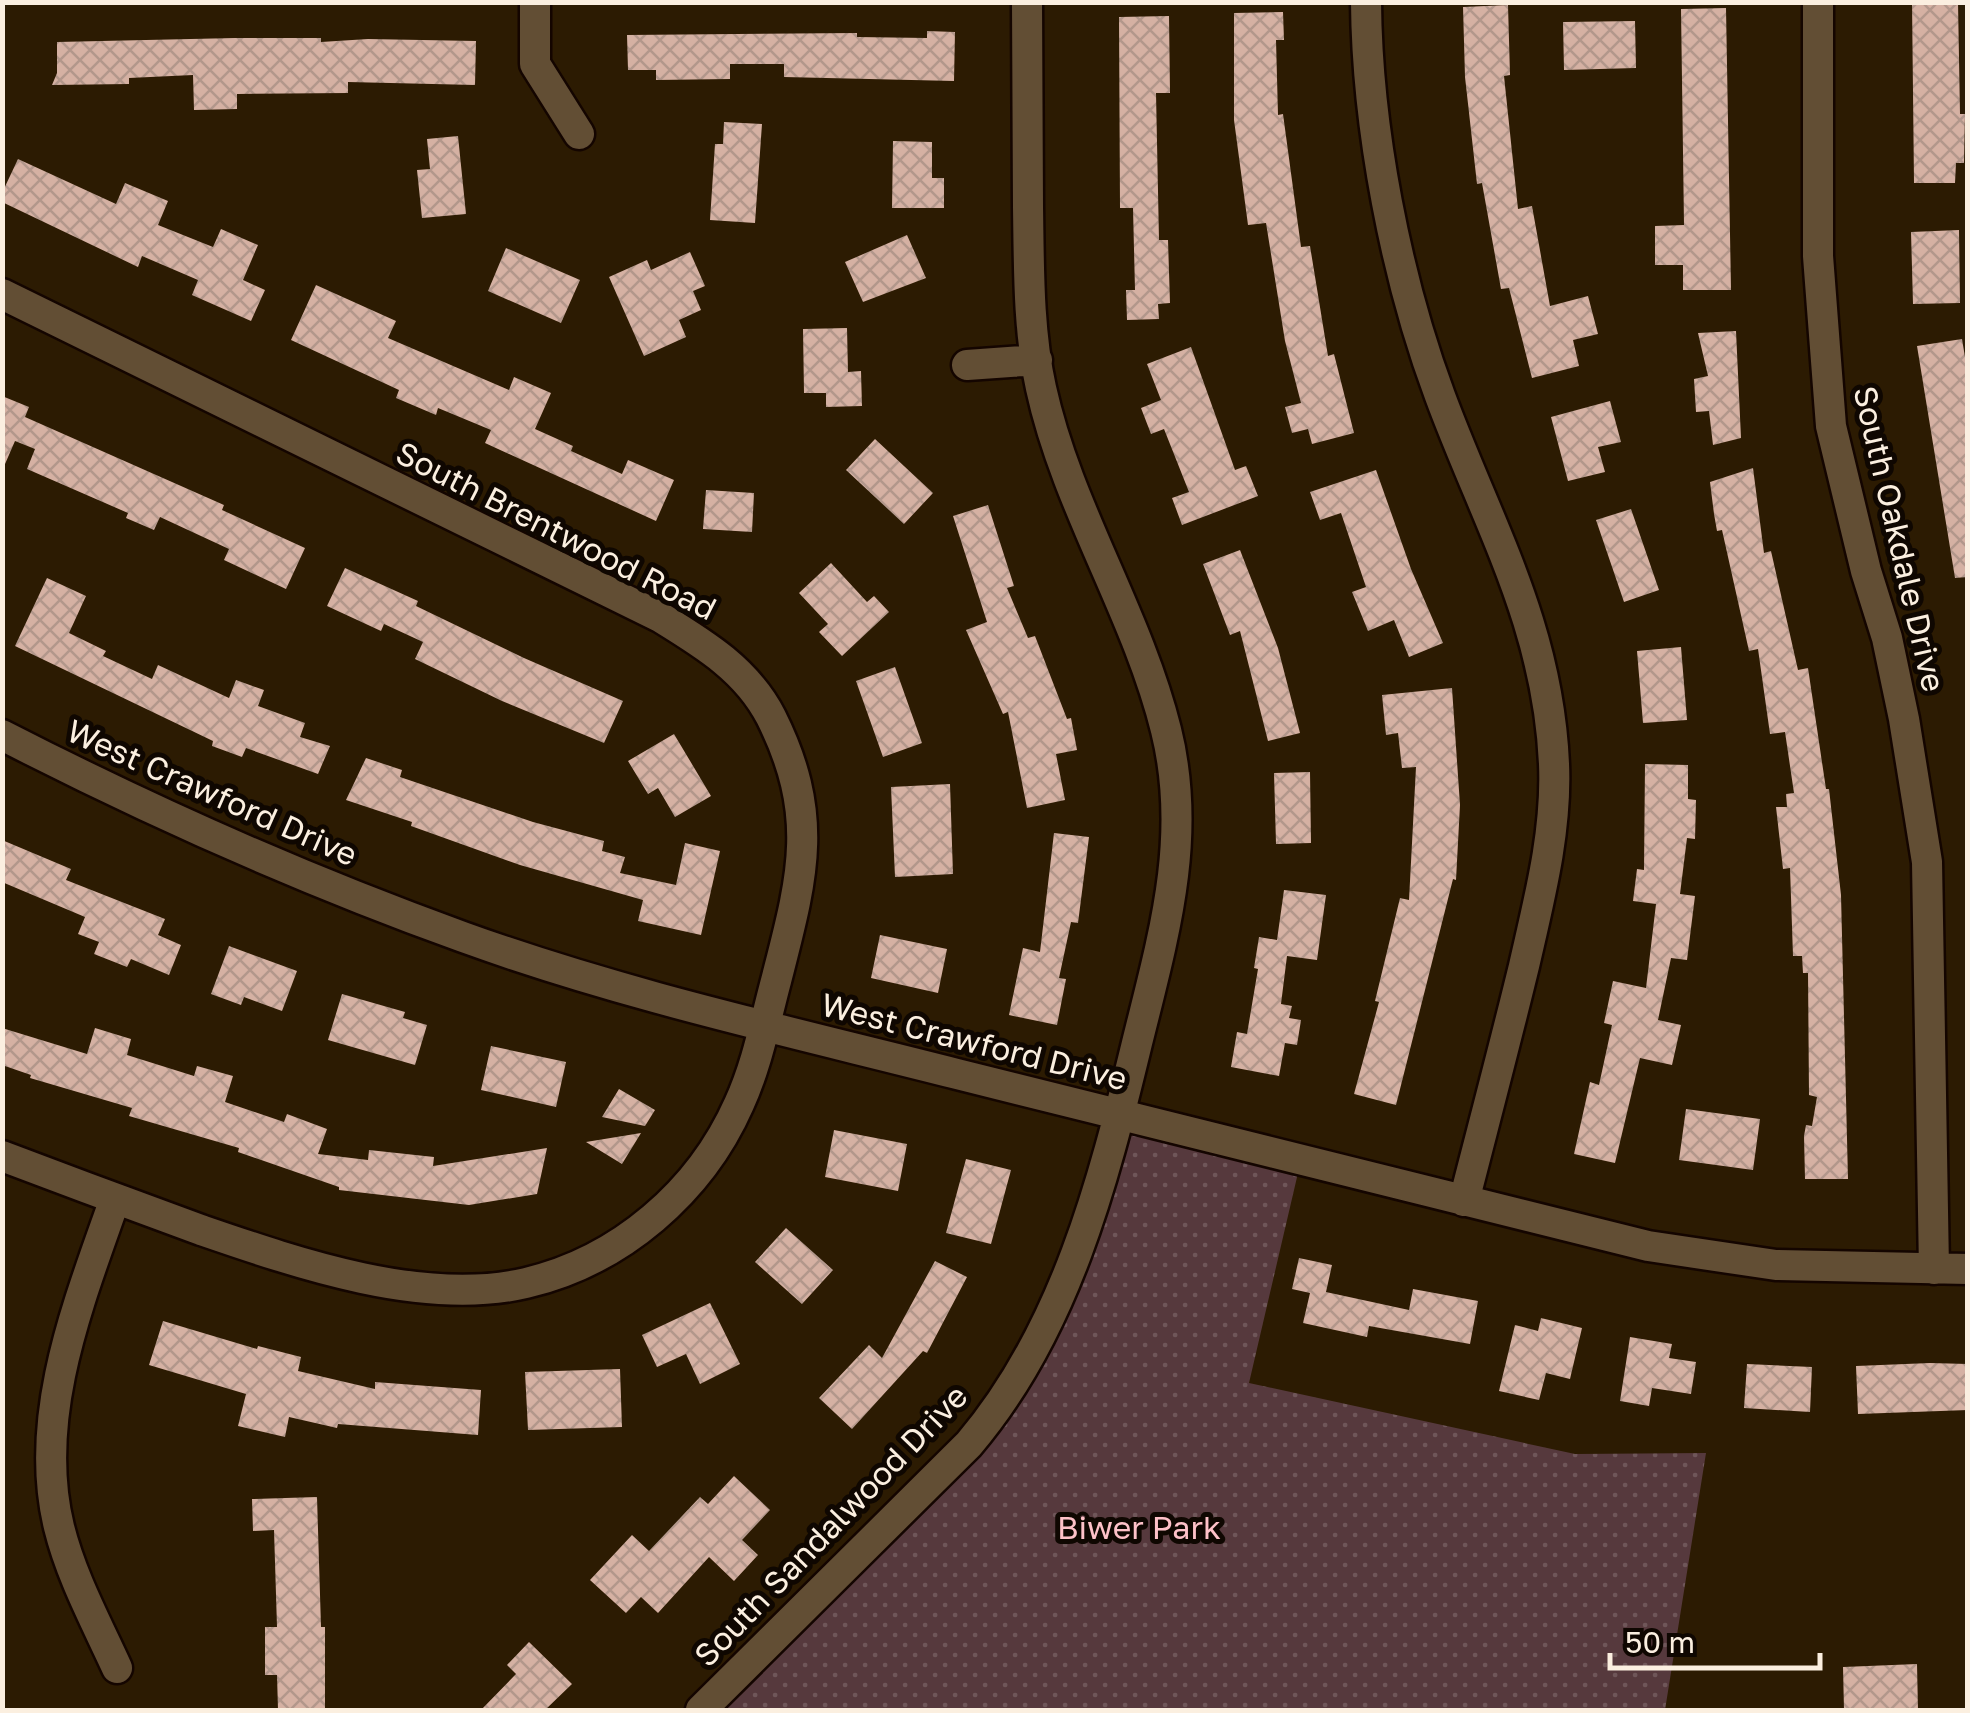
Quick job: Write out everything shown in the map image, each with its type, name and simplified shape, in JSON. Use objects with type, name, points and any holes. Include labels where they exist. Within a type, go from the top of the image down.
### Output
[{"type":"street","points":[[534,2],[535,64],[579,134]]},
{"type":"street","name":"South Sandalwood Drive","points":[[701,1710],[989,1420],[1052,1310],[1084,1238],[1120,1114],[1172,905],[1176,778],[1155,691],[1068,476],[1041,390],[1036,360],[1029,292],[1026,2]]},
{"type":"street","points":[[1366,2],[1375,120],[1398,253],[1440,398],[1513,570],[1533,628],[1554,764],[1542,888],[1464,1201]]},
{"type":"street","name":"South Oakdale Drive","points":[[1818,2],[1818,256],[1831,426],[1887,638],[1927,862],[1934,1269]]},
{"type":"street","name":"South Brentwood Road","points":[[2,294],[660,617],[705,644],[741,674],[770,714],[791,764],[804,833],[798,897],[740,1104],[728,1127],[683,1188],[655,1218],[621,1244],[570,1270],[524,1284],[435,1288],[326,1270],[115,1199],[2,1156]]},
{"type":"street","points":[[967,365],[1036,360]]},
{"type":"street","name":"West Crawford Drive","points":[[2,734],[221,842],[466,938],[764,1025],[1686,1253],[1776,1265],[1968,1269]]},
{"type":"street","points":[[115,1199],[58,1377],[52,1426],[54,1504],[60,1528],[72,1569],[118,1668]]},
{"type":"green space","name":"Biwer Park","points":[[1120,1115],[1301,1160],[1249,1383],[1575,1454],[1706,1453],[1665,1710],[701,1710],[989,1420]]},
{"type":"building","points":[[1912,2],[1958,2],[1960,114],[1965,114],[1964,163],[1956,163],[1955,183],[1914,183]]},
{"type":"building","points":[[1508,5],[1510,75],[1504,76],[1518,209],[1532,206],[1550,306],[1588,296],[1598,334],[1573,340],[1579,366],[1532,378],[1509,288],[1501,289],[1482,183],[1477,184],[1465,77],[1463,7]]},
{"type":"building","points":[[1726,8],[1731,290],[1683,290],[1683,265],[1655,265],[1655,226],[1684,225],[1681,9]]},
{"type":"building","points":[[1283,12],[1284,40],[1276,40],[1278,115],[1283,114],[1301,247],[1310,246],[1328,356],[1334,354],[1354,433],[1312,444],[1308,429],[1292,433],[1285,407],[1301,403],[1285,341],[1266,223],[1248,225],[1234,120],[1234,13]]},
{"type":"building","points":[[1169,16],[1170,93],[1156,93],[1159,240],[1168,240],[1170,303],[1158,304],[1159,319],[1127,320],[1126,290],[1135,290],[1133,208],[1120,208],[1119,17]]},
{"type":"building","points":[[1635,21],[1636,68],[1564,70],[1563,22]]},
{"type":"building","points":[[927,31],[955,32],[954,81],[784,77],[784,64],[730,64],[730,79],[656,80],[656,70],[628,70],[627,35],[857,33],[857,37],[927,38]]},
{"type":"building","points":[[235,38],[476,41],[475,85],[348,82],[348,93],[237,94],[237,109],[194,110],[193,75],[129,78],[129,84],[52,85],[57,73],[57,42]]},
{"type":"building","points":[[724,122],[762,124],[755,223],[710,220],[715,144],[723,144]]},
{"type":"building","points":[[458,136],[466,214],[422,218],[417,170],[430,169],[427,139]]},
{"type":"building","points":[[893,141],[932,142],[932,178],[944,178],[944,208],[892,208]]},
{"type":"building","points":[[18,159],[116,204],[125,183],[168,201],[158,225],[213,247],[221,229],[258,245],[243,280],[265,290],[251,321],[192,295],[198,280],[142,256],[138,267],[2,202],[2,193]]},
{"type":"building","points":[[1959,230],[1960,303],[1913,304],[1911,232]]},
{"type":"building","points":[[907,235],[926,278],[863,302],[845,262]]},
{"type":"building","points":[[506,248],[580,280],[561,323],[488,291]]},
{"type":"building","points":[[690,252],[705,286],[693,291],[701,310],[679,320],[686,337],[644,356],[609,277],[647,260],[651,270]]},
{"type":"building","points":[[316,285],[396,321],[388,338],[509,390],[514,377],[551,393],[535,429],[573,446],[571,451],[622,474],[628,460],[674,480],[656,521],[485,443],[491,430],[438,408],[436,415],[396,398],[399,390],[291,340]]},
{"type":"building","points":[[847,328],[848,372],[861,371],[862,406],[826,407],[826,393],[804,393],[803,329]]},
{"type":"building","points":[[1736,331],[1741,438],[1713,445],[1709,411],[1696,412],[1694,379],[1708,376],[1698,333]]},
{"type":"building","points":[[1962,339],[1968,375],[1968,577],[1955,578],[1917,346]]},
{"type":"building","points":[[1191,347],[1235,470],[1246,466],[1258,496],[1182,525],[1172,498],[1189,492],[1164,429],[1151,434],[1141,408],[1161,400],[1147,364]]},
{"type":"building","points":[[2,396],[29,407],[25,417],[224,505],[222,510],[305,548],[286,589],[224,560],[229,549],[160,517],[154,530],[126,518],[128,513],[27,469],[35,449],[15,441],[2,471]]},
{"type":"building","points":[[1610,401],[1621,442],[1598,447],[1605,472],[1568,481],[1551,417]]},
{"type":"building","points":[[875,439],[933,493],[904,524],[846,470]]},
{"type":"building","points":[[1753,468],[1764,553],[1771,551],[1798,670],[1808,668],[1829,789],[1841,895],[1848,1179],[1805,1179],[1804,1136],[1806,1125],[1812,1126],[1817,1097],[1809,1095],[1808,973],[1803,973],[1802,956],[1793,956],[1790,868],[1783,869],[1776,807],[1787,807],[1786,794],[1794,793],[1785,732],[1770,734],[1758,649],[1749,651],[1722,530],[1717,531],[1714,514],[1710,482]]},
{"type":"building","points":[[1376,470],[1411,569],[1443,643],[1409,657],[1394,620],[1368,631],[1352,592],[1366,587],[1341,513],[1320,520],[1310,492]]},
{"type":"building","points":[[706,490],[754,493],[752,532],[703,529]]},
{"type":"building","points":[[988,505],[1014,586],[1007,588],[1028,638],[1035,636],[1067,719],[1071,718],[1077,750],[1056,754],[1065,800],[1027,808],[1008,712],[1003,714],[966,630],[987,622],[953,516]]},
{"type":"building","points":[[1631,509],[1659,590],[1624,602],[1596,520]]},
{"type":"building","points":[[1240,550],[1278,648],[1300,733],[1268,741],[1240,631],[1230,635],[1203,564]]},
{"type":"building","points":[[831,563],[867,602],[874,596],[889,612],[842,656],[819,632],[828,624],[799,593]]},
{"type":"building","points":[[345,568],[418,601],[416,606],[524,658],[623,701],[604,743],[502,701],[415,659],[423,642],[384,624],[381,631],[327,606]]},
{"type":"building","points":[[47,578],[86,596],[69,633],[106,651],[103,656],[152,679],[158,665],[229,698],[236,680],[264,690],[258,706],[305,723],[300,737],[330,746],[318,774],[246,748],[242,757],[212,746],[213,741],[15,646]]},
{"type":"building","points":[[1681,647],[1687,720],[1643,723],[1637,651]]},
{"type":"building","points":[[895,667],[922,743],[883,757],[856,681]]},
{"type":"building","points":[[1452,688],[1460,805],[1456,880],[1453,879],[1396,1105],[1354,1094],[1379,1002],[1375,1001],[1400,898],[1409,900],[1416,767],[1402,768],[1398,733],[1386,735],[1382,695]]},
{"type":"building","points":[[674,734],[711,796],[675,817],[658,788],[648,794],[628,761]]},
{"type":"building","points":[[366,758],[402,770],[400,777],[533,822],[604,841],[602,851],[625,857],[620,873],[676,885],[685,843],[720,851],[701,935],[638,921],[643,900],[520,865],[346,800]]},
{"type":"building","points":[[1645,764],[1688,765],[1688,799],[1696,800],[1695,839],[1687,838],[1680,894],[1695,896],[1687,960],[1671,958],[1658,1020],[1681,1025],[1672,1065],[1640,1058],[1615,1163],[1574,1154],[1590,1082],[1599,1085],[1612,1025],[1604,1023],[1613,981],[1646,988],[1656,904],[1633,901],[1637,869],[1644,870]]},
{"type":"building","points":[[1310,772],[1311,843],[1276,844],[1274,773]]},
{"type":"building","points":[[950,784],[953,874],[895,877],[891,787]]},
{"type":"building","points":[[1054,833],[1089,837],[1078,923],[1071,922],[1059,978],[1066,979],[1057,1025],[1009,1015],[1023,948],[1040,952]]},
{"type":"building","points":[[2,840],[71,869],[66,880],[165,919],[158,935],[181,945],[169,975],[131,959],[127,967],[94,954],[99,942],[78,934],[85,917],[2,882]]},
{"type":"building","points":[[1284,890],[1326,895],[1317,960],[1287,956],[1281,1004],[1292,1006],[1289,1018],[1301,1020],[1297,1045],[1285,1043],[1279,1076],[1231,1067],[1237,1032],[1247,1034],[1259,937],[1277,940]]},
{"type":"building","points":[[880,935],[947,949],[938,993],[871,978]]},
{"type":"building","points":[[229,946],[297,971],[282,1011],[244,997],[241,1005],[211,994]]},
{"type":"building","points":[[342,994],[405,1012],[403,1018],[427,1025],[415,1065],[328,1040]]},
{"type":"building","points":[[2,1028],[87,1054],[95,1028],[131,1039],[127,1055],[194,1076],[197,1066],[233,1076],[225,1102],[284,1122],[287,1114],[327,1129],[318,1154],[368,1160],[369,1150],[434,1157],[433,1166],[547,1148],[537,1194],[469,1205],[339,1190],[238,1152],[239,1148],[129,1116],[132,1108],[30,1078],[31,1075],[2,1065]]},
{"type":"building","points":[[491,1046],[566,1062],[556,1107],[481,1090]]},
{"type":"building","points":[[619,1089],[655,1110],[645,1126],[602,1117]]},
{"type":"building","points":[[1686,1109],[1760,1119],[1753,1170],[1679,1160]]},
{"type":"building","points":[[834,1130],[907,1144],[898,1191],[825,1177]]},
{"type":"building","points":[[641,1133],[622,1164],[586,1142]]},
{"type":"building","points":[[966,1159],[1011,1170],[991,1244],[946,1233]]},
{"type":"building","points":[[786,1228],[833,1270],[802,1304],[755,1262]]},
{"type":"building","points":[[1299,1258],[1332,1265],[1326,1292],[1409,1310],[1413,1289],[1478,1301],[1470,1344],[1369,1326],[1367,1337],[1303,1323],[1310,1293],[1292,1289]]},
{"type":"building","points":[[935,1261],[967,1277],[927,1353],[923,1351],[852,1429],[819,1398],[869,1345],[882,1358]]},
{"type":"building","points":[[710,1303],[740,1364],[700,1384],[686,1354],[657,1367],[642,1335]]},
{"type":"building","points":[[1541,1318],[1582,1328],[1570,1379],[1546,1373],[1539,1400],[1499,1391],[1515,1325],[1538,1331]]},
{"type":"building","points":[[163,1321],[257,1349],[258,1346],[301,1357],[298,1371],[375,1389],[375,1382],[481,1390],[478,1435],[338,1424],[337,1428],[289,1417],[285,1437],[238,1426],[246,1394],[149,1365]]},
{"type":"building","points":[[1630,1337],[1672,1344],[1669,1358],[1696,1362],[1691,1394],[1652,1388],[1649,1406],[1620,1401]]},
{"type":"building","points":[[1747,1364],[1812,1367],[1810,1412],[1744,1408]]},
{"type":"building","points":[[1968,1364],[1968,1410],[1858,1414],[1856,1366]]},
{"type":"building","points":[[620,1369],[622,1427],[528,1430],[525,1372]]},
{"type":"building","points":[[734,1476],[770,1510],[742,1540],[758,1555],[734,1581],[709,1557],[658,1613],[641,1597],[626,1613],[590,1580],[632,1535],[649,1551],[700,1497],[708,1504]]},
{"type":"building","points":[[317,1497],[321,1627],[325,1627],[325,1710],[278,1710],[277,1675],[265,1675],[265,1627],[277,1627],[274,1530],[253,1531],[252,1499]]},
{"type":"building","points":[[529,1642],[572,1684],[545,1710],[481,1710],[516,1674],[507,1665]]},
{"type":"building","points":[[1917,1664],[1918,1710],[1844,1710],[1843,1667]]}]
